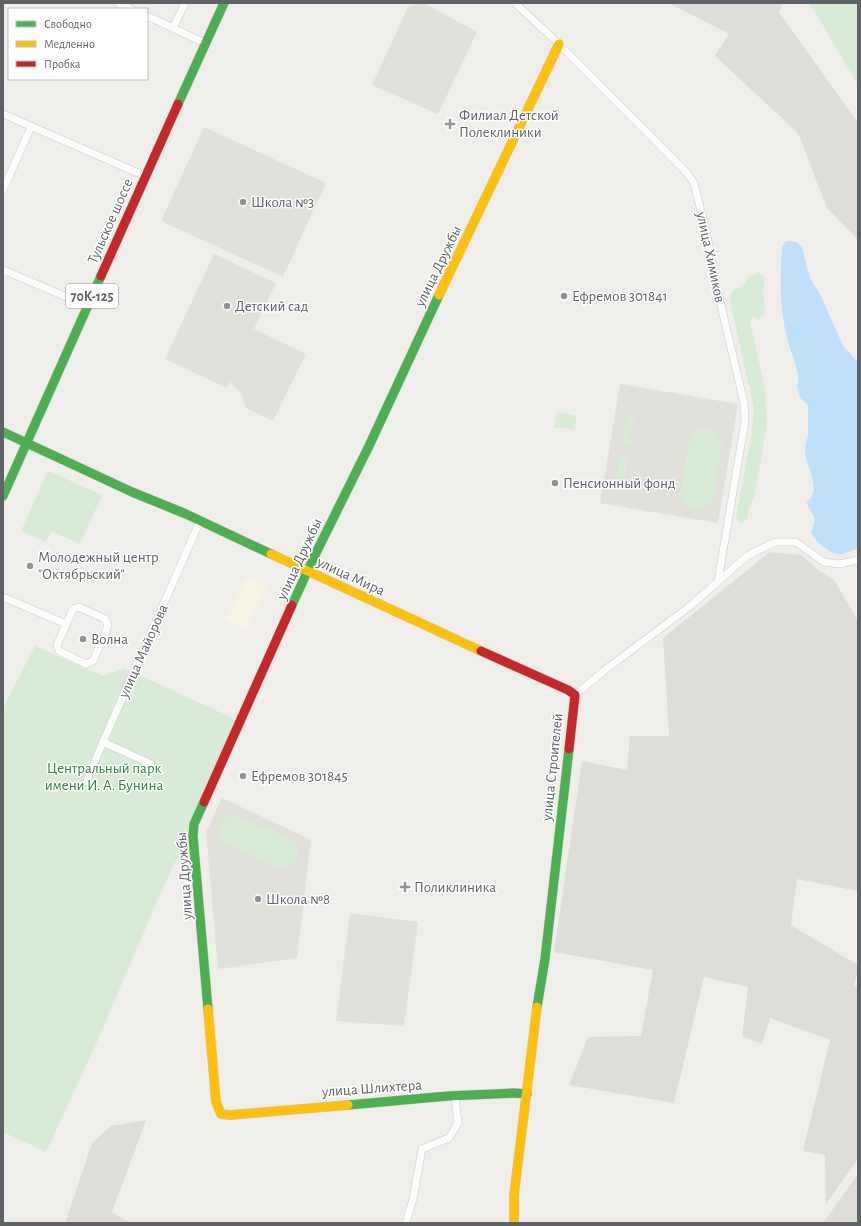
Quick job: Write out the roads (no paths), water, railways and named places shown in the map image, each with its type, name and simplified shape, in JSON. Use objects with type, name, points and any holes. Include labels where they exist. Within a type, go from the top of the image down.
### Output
[{"type":"street","points":[[118,3],[129,8]]},
{"type":"street","points":[[173,28],[185,3]]},
{"type":"street","name":"Тульское шоссе","points":[[3,496],[145,176],[224,3]]},
{"type":"street","name":"улица Химиков","points":[[515,3],[559,44],[687,173],[694,183],[745,410],[745,421],[718,581]]},
{"type":"street","points":[[148,16],[205,43]]},
{"type":"street","name":"улица Дружбы","points":[[221,1114],[216,1102],[193,836],[194,824],[308,571],[369,446],[401,375],[559,44]]},
{"type":"street","points":[[3,114],[145,176]]},
{"type":"street","points":[[3,190],[31,127]]},
{"type":"street","points":[[3,270],[88,306]]},
{"type":"street","name":"улица Мира","points":[[3,432],[568,690],[575,695]]},
{"type":"street","name":"улица Майорова","points":[[87,782],[103,742],[200,521]]},
{"type":"street","name":"улица Строителей","points":[[514,1223],[514,1195],[540,986],[545,959],[575,695],[605,670],[688,607],[747,556],[775,542],[796,542],[824,562],[839,564],[858,560]]},
{"type":"street","points":[[3,597],[66,624]]},
{"type":"street","points":[[79,607],[105,619],[108,626],[93,661],[86,664],[59,651],[57,645],[66,624],[73,609],[79,607]]},
{"type":"street","points":[[103,742],[152,764]]},
{"type":"street","name":"улица Шлихтера","points":[[221,1114],[230,1115],[455,1096],[514,1093],[527,1094]]},
{"type":"street","points":[[406,1223],[413,1199],[422,1149],[449,1138],[458,1123],[455,1096]]},
{"type":"water","points":[[785,242],[797,242],[802,247],[810,278],[821,296],[843,346],[858,362],[858,548],[843,554],[834,553],[824,548],[811,532],[815,521],[814,515],[808,507],[807,502],[813,495],[814,487],[805,452],[808,437],[808,405],[800,398],[797,386],[798,377],[796,366],[789,345],[783,320],[782,308],[782,247]]},
{"type":"place","name":"Филиал Детской Полеклиники","points":[[450,124]]},
{"type":"place","name":"Школа №3","points":[[243,202]]},
{"type":"place","name":"Ефремов 301841","points":[[564,296]]},
{"type":"place","name":"Детский сад","points":[[227,306]]},
{"type":"place","name":"Пенсионный фонд","points":[[555,483]]},
{"type":"place","name":"Молодежный центр \"Октябрьский\"","points":[[30,566]]},
{"type":"place","name":"Волна","points":[[83,639]]},
{"type":"place","name":"Ефремов 301845","points":[[243,776]]},
{"type":"place","name":"Поликлиника","points":[[405,887]]},
{"type":"place","name":"Школа №8","points":[[258,899]]},
{"type":"park label","name":"Центральный парк имени И. А. Бунина","points":[[104,776]]}]
